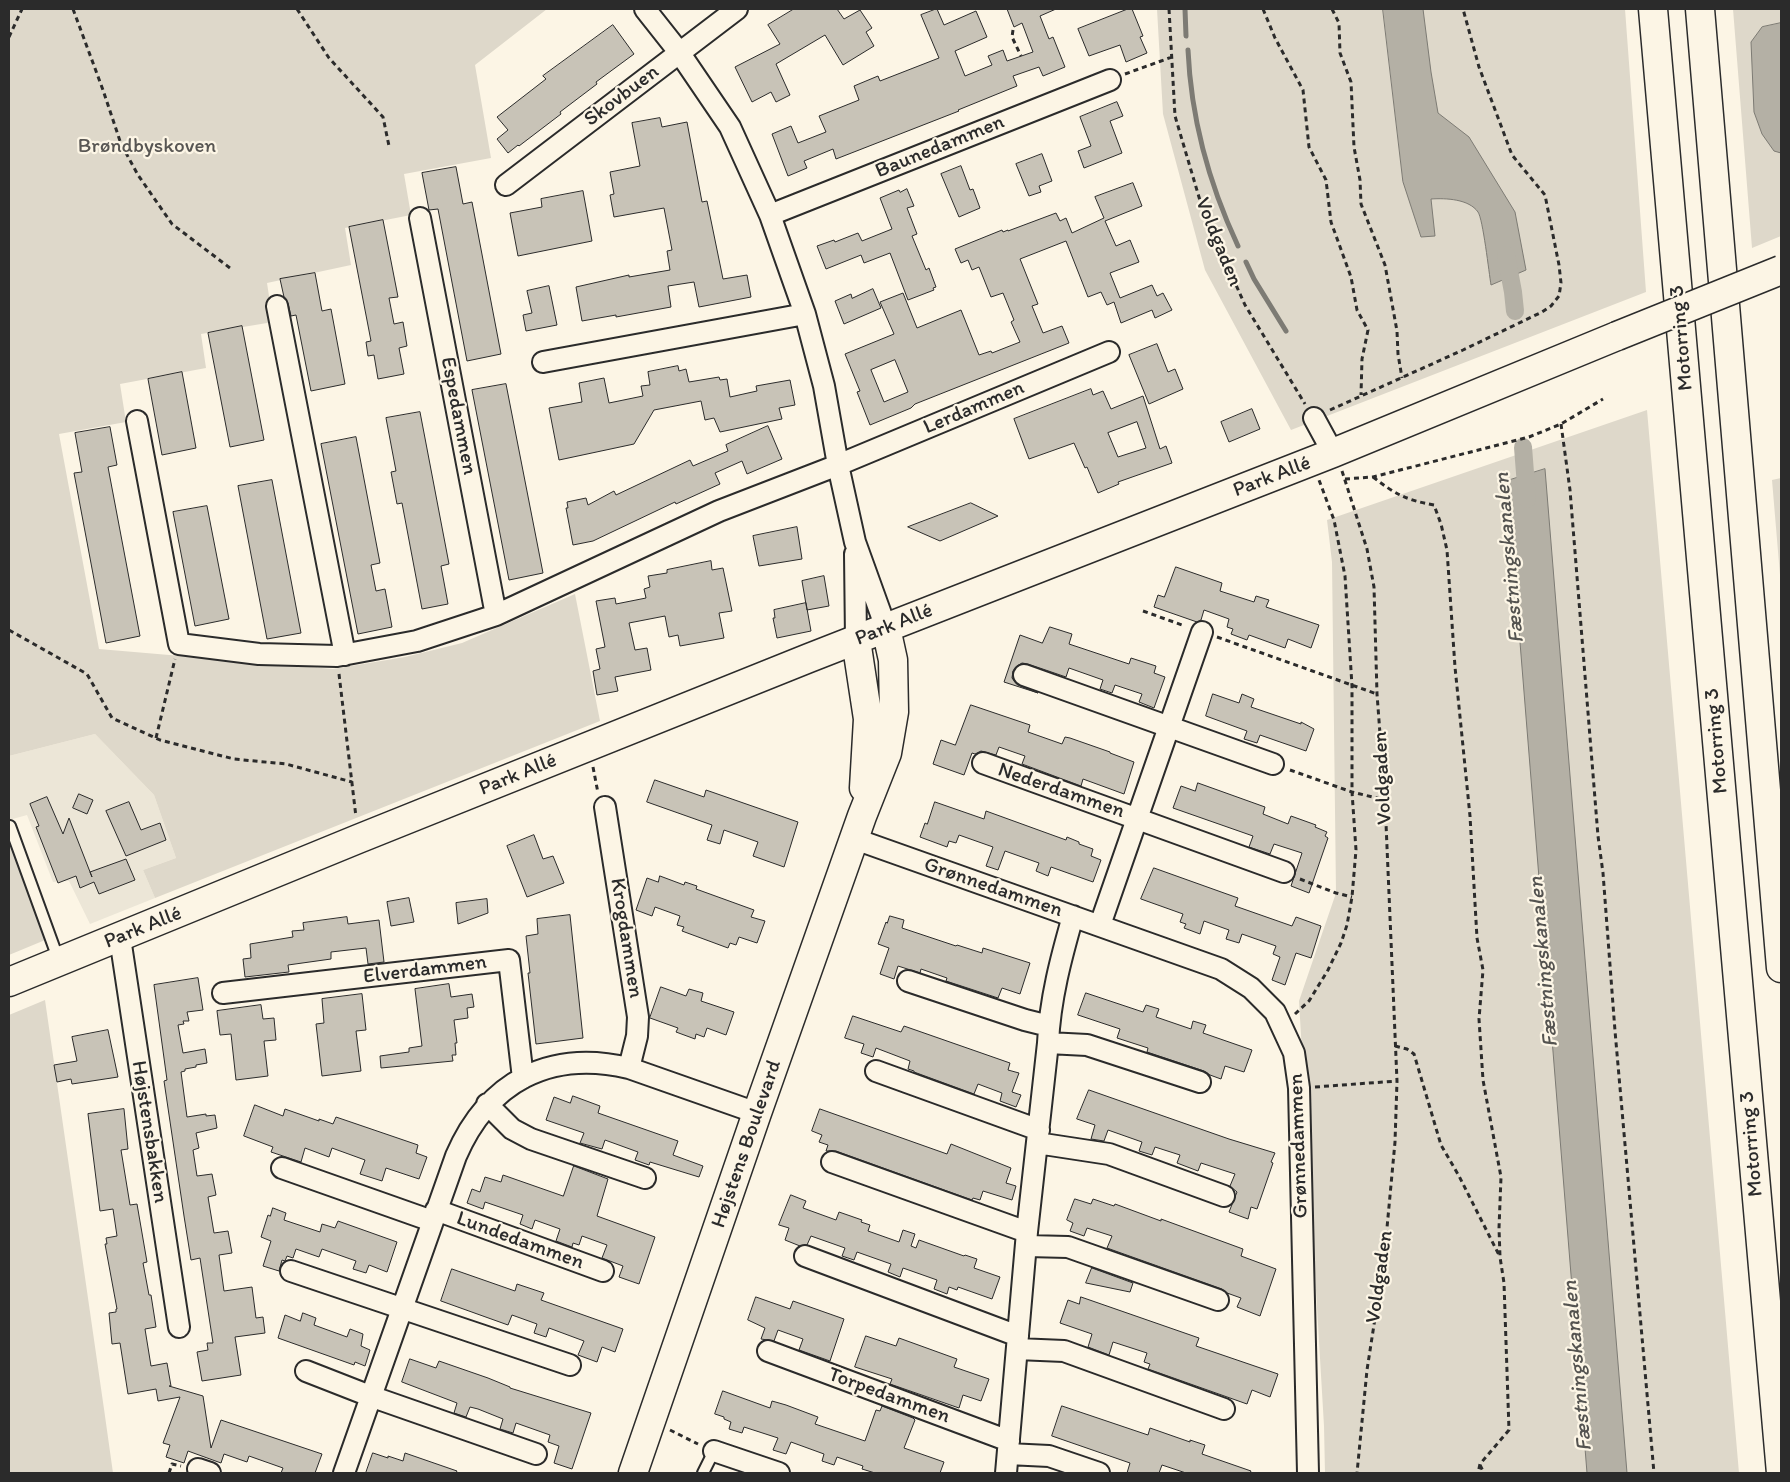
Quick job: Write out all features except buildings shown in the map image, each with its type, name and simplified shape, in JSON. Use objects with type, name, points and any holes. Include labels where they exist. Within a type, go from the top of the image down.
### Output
[{"type":"main road","name":"Motorring 3","points":[[1653,9],[1781,1473]]},
{"type":"main road","points":[[1700,9],[1781,968]]},
{"type":"main road","name":"Park Allé","points":[[9,982],[587,747],[1323,457],[1781,270]]},
{"type":"main road","name":"Højstens Boulevard","points":[[633,1473],[757,1113],[858,828],[887,753],[894,712],[893,660],[886,628]]},
{"type":"main road","name":"Højstens Boulevard","points":[[856,640],[868,719],[858,828]]},
{"type":"street","points":[[645,9],[679,52],[730,126],[770,215],[806,314],[824,386],[838,465],[855,542],[886,628]]},
{"type":"street","name":"Skovbuen","points":[[506,185],[737,9]]},
{"type":"street","name":"Baunedammen","points":[[770,215],[1110,80]]},
{"type":"street","name":"Espedammen","points":[[420,218],[496,614]]},
{"type":"street","points":[[277,306],[341,655]]},
{"type":"street","points":[[543,362],[806,314]]},
{"type":"street","name":"Lerdammen","points":[[838,465],[1109,352]]},
{"type":"street","points":[[1314,418],[1323,457]]},
{"type":"street","points":[[137,421],[179,644],[259,654],[341,655],[417,641],[496,614],[719,511],[838,465]]},
{"type":"street","points":[[855,542],[856,640]]},
{"type":"street","name":"Nederdammen","points":[[1100,926],[1202,632]]},
{"type":"street","points":[[1024,675],[1273,764]]},
{"type":"street","name":"Nederdammen","points":[[983,764],[1138,818],[1284,872]]},
{"type":"street","name":"Krogdammen","points":[[606,807],[638,1017],[637,1036],[628,1068]]},
{"type":"street","name":"Grønnedammen","points":[[858,828],[1073,916],[1222,969],[1251,988],[1275,1012],[1294,1053],[1299,1088],[1308,1473]]},
{"type":"street","points":[[1007,1456],[1050,1012],[1060,962],[1073,916]]},
{"type":"street","name":"Højstensbakken","points":[[120,938],[178,1327]]},
{"type":"street","name":"Elverdammen","points":[[223,993],[510,960],[523,1078]]},
{"type":"street","points":[[908,981],[1025,1020],[1048,1034],[1088,1045],[1200,1082]]},
{"type":"street","name":"Lundedammen","points":[[344,1473],[458,1150],[471,1126],[487,1104],[523,1078],[543,1069],[564,1064],[586,1062],[607,1063],[628,1068],[757,1113]]},
{"type":"street","points":[[876,1071],[1038,1137],[1110,1154],[1224,1196]]},
{"type":"street","points":[[487,1104],[512,1129],[530,1139],[645,1178]]},
{"type":"street","points":[[832,1162],[1027,1239],[1068,1247],[1218,1300]]},
{"type":"street","name":"Lundedammen","points":[[282,1168],[604,1271]]},
{"type":"street","points":[[804,1256],[1018,1343],[1064,1351],[1224,1409]]},
{"type":"street","points":[[292,1271],[570,1365]]},
{"type":"street","name":"Torpedammen","points":[[768,1351],[1007,1456],[1049,1456],[1099,1473]]},
{"type":"street","points":[[306,1371],[370,1396],[536,1454]]},
{"type":"street","points":[[714,1451],[779,1473]]},
{"type":"lane","points":[[10,826],[59,962]]},
{"type":"lane","points":[[703,1473],[714,1451]]},
{"type":"path","points":[[9,37],[22,9]]},
{"type":"path","points":[[73,9],[121,144],[138,175],[172,224],[230,268]]},
{"type":"path","points":[[298,9],[329,58],[383,117],[388,146]]},
{"type":"path","name":"Voldgaden","points":[[1169,9],[1175,116],[1204,214],[1245,305],[1314,418]]},
{"type":"path","points":[[1263,9],[1275,38],[1303,90],[1308,147],[1326,180],[1332,222],[1351,276],[1357,310],[1368,330],[1362,358],[1361,395]]},
{"type":"path","points":[[1332,9],[1339,23],[1340,53],[1351,82],[1354,147],[1360,180],[1361,204],[1385,266],[1402,378]]},
{"type":"path","points":[[1314,418],[1542,312],[1551,306],[1559,296],[1561,283],[1560,265],[1545,195],[1512,155],[1479,67],[1463,9]]},
{"type":"path","points":[[1013,30],[1012,37],[1020,56]]},
{"type":"path","points":[[1110,80],[1172,57]]},
{"type":"path","points":[[1373,478],[1529,437],[1561,424],[1603,399]]},
{"type":"path","points":[[1561,424],[1570,490],[1598,836],[1604,883],[1615,1031],[1654,1473]]},
{"type":"path","points":[[1281,1026],[1309,1001],[1341,944],[1352,897],[1356,850],[1352,792],[1352,686],[1345,576],[1323,457]]},
{"type":"path","points":[[1373,478],[1393,493],[1414,502],[1434,505],[1447,550],[1470,816],[1477,938],[1483,970],[1479,1019],[1483,1080],[1501,1177],[1499,1228],[1500,1257],[1504,1283],[1509,1430],[1480,1464],[1478,1473]]},
{"type":"path","name":"Voldgaden","points":[[1358,1473],[1366,1370],[1384,1260],[1395,1142],[1397,1081],[1374,587],[1367,549],[1345,479],[1373,478]]},
{"type":"path","points":[[1144,611],[1378,694]]},
{"type":"path","points":[[9,630],[87,674],[112,718],[156,738],[234,759],[286,764],[352,782]]},
{"type":"path","points":[[156,738],[179,644]]},
{"type":"path","points":[[341,655],[358,839]]},
{"type":"path","points":[[587,747],[594,769],[600,804],[606,807]]},
{"type":"path","points":[[1273,764],[1352,792],[1385,800]]},
{"type":"path","points":[[1284,872],[1336,893],[1352,897]]},
{"type":"path","points":[[1395,1046],[1407,1049],[1414,1054],[1441,1145],[1500,1257]]},
{"type":"path","points":[[1299,1088],[1397,1081]]},
{"type":"path","points":[[651,1422],[714,1451]]},
{"type":"path","points":[[1480,1464],[1484,1473]]},
{"type":"shaded area","points":[[1383,9],[1423,9],[1438,113],[1469,137],[1515,212],[1526,270],[1491,285],[1480,217],[1474,208],[1463,202],[1450,199],[1431,199],[1435,236],[1421,237],[1403,182]]},
{"type":"shaded area","points":[[1781,23],[1781,153],[1774,151],[1762,134],[1754,112],[1751,42],[1762,27]]},
{"type":"shaded area","points":[[1545,469],[1627,1473],[1587,1473],[1507,481]]},
{"type":"shaded area","points":[[95,734],[154,795],[176,858],[143,870],[155,898],[90,924],[69,881],[53,882],[27,815],[9,820],[9,756]]},
{"type":"green space","name":"Brøndbyskoven","points":[[9,9],[547,9],[475,65],[491,158],[404,174],[411,215],[345,228],[351,265],[267,283],[273,322],[201,334],[206,368],[120,384],[126,422],[59,434],[99,649],[333,669],[405,657],[462,643],[575,594],[600,721],[155,898],[143,870],[176,858],[154,795],[95,734],[9,756]]},
{"type":"green space","points":[[1157,9],[1625,9],[1646,292],[1291,430],[1205,270],[1163,114]]},
{"type":"green space","points":[[1733,9],[1781,9],[1781,236],[1752,248]]},
{"type":"green space","points":[[1647,410],[1739,1473],[1325,1473],[1324,1426],[1299,1001],[1336,893],[1332,562],[1327,520]]},
{"type":"green space","points":[[1781,478],[1781,587],[1772,480]]},
{"type":"green space","points":[[9,842],[50,938],[9,955]]},
{"type":"green space","points":[[45,1000],[113,1473],[9,1473],[9,1015]]},
{"type":"waterway","points":[[1185,9],[1186,36]]},
{"type":"waterway","points":[[1188,50],[1193,101],[1204,151],[1219,200],[1238,246]]},
{"type":"waterway","name":"Fæstningskanalen","points":[[1506,255],[1515,311]]},
{"type":"waterway","points":[[1246,262],[1254,279],[1286,331]]},
{"type":"waterway","name":"Fæstningskanalen","points":[[1523,447],[1527,499]]}]
